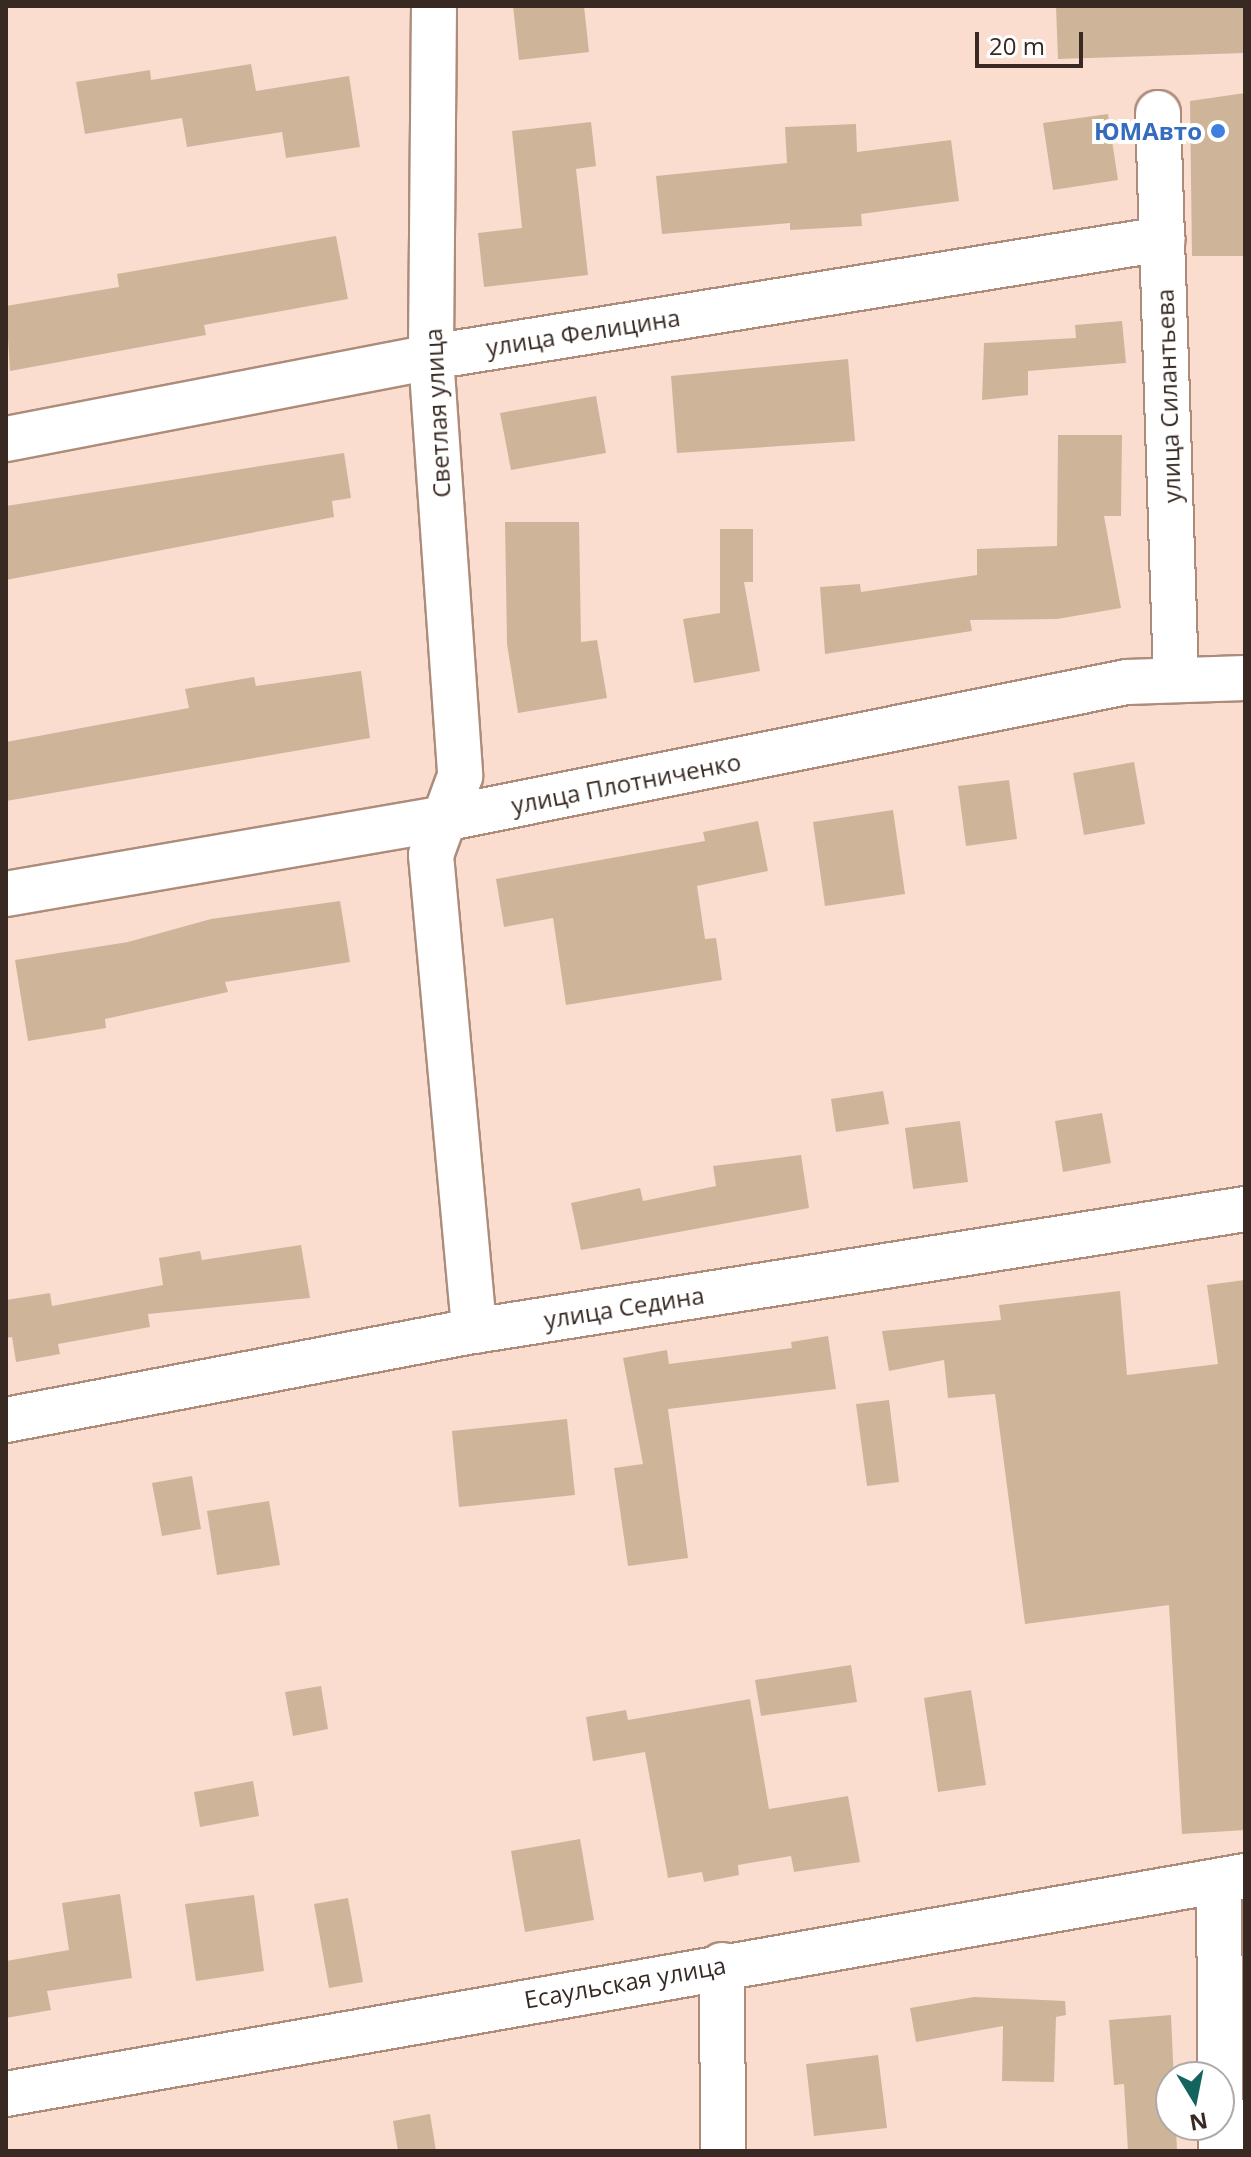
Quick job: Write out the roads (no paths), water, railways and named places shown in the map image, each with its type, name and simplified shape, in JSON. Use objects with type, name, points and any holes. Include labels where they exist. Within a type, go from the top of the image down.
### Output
[{"type":"street","name":"Светлая улица","points":[[434,6],[431,357],[460,776],[448,818],[431,855],[474,1331]]},
{"type":"street","name":"улица Силантьева","points":[[1158,113],[1176,679]]},
{"type":"street","name":"улица Фелицина","points":[[6,439],[431,357],[1163,239]]},
{"type":"street","name":"улица Плотниченко","points":[[6,894],[448,818],[1127,682],[1245,678]]},
{"type":"street","name":"улица Седина","points":[[6,1420],[474,1331],[1245,1209]]},
{"type":"street","name":"Есаульская улица","points":[[6,2094],[722,1965],[1232,1880]]},
{"type":"street","points":[[1221,2151],[1232,1880]]},
{"type":"street","points":[[722,1965],[723,2151]]},
{"type":"place","name":"ЮМАвто","points":[[1218,131]]}]
